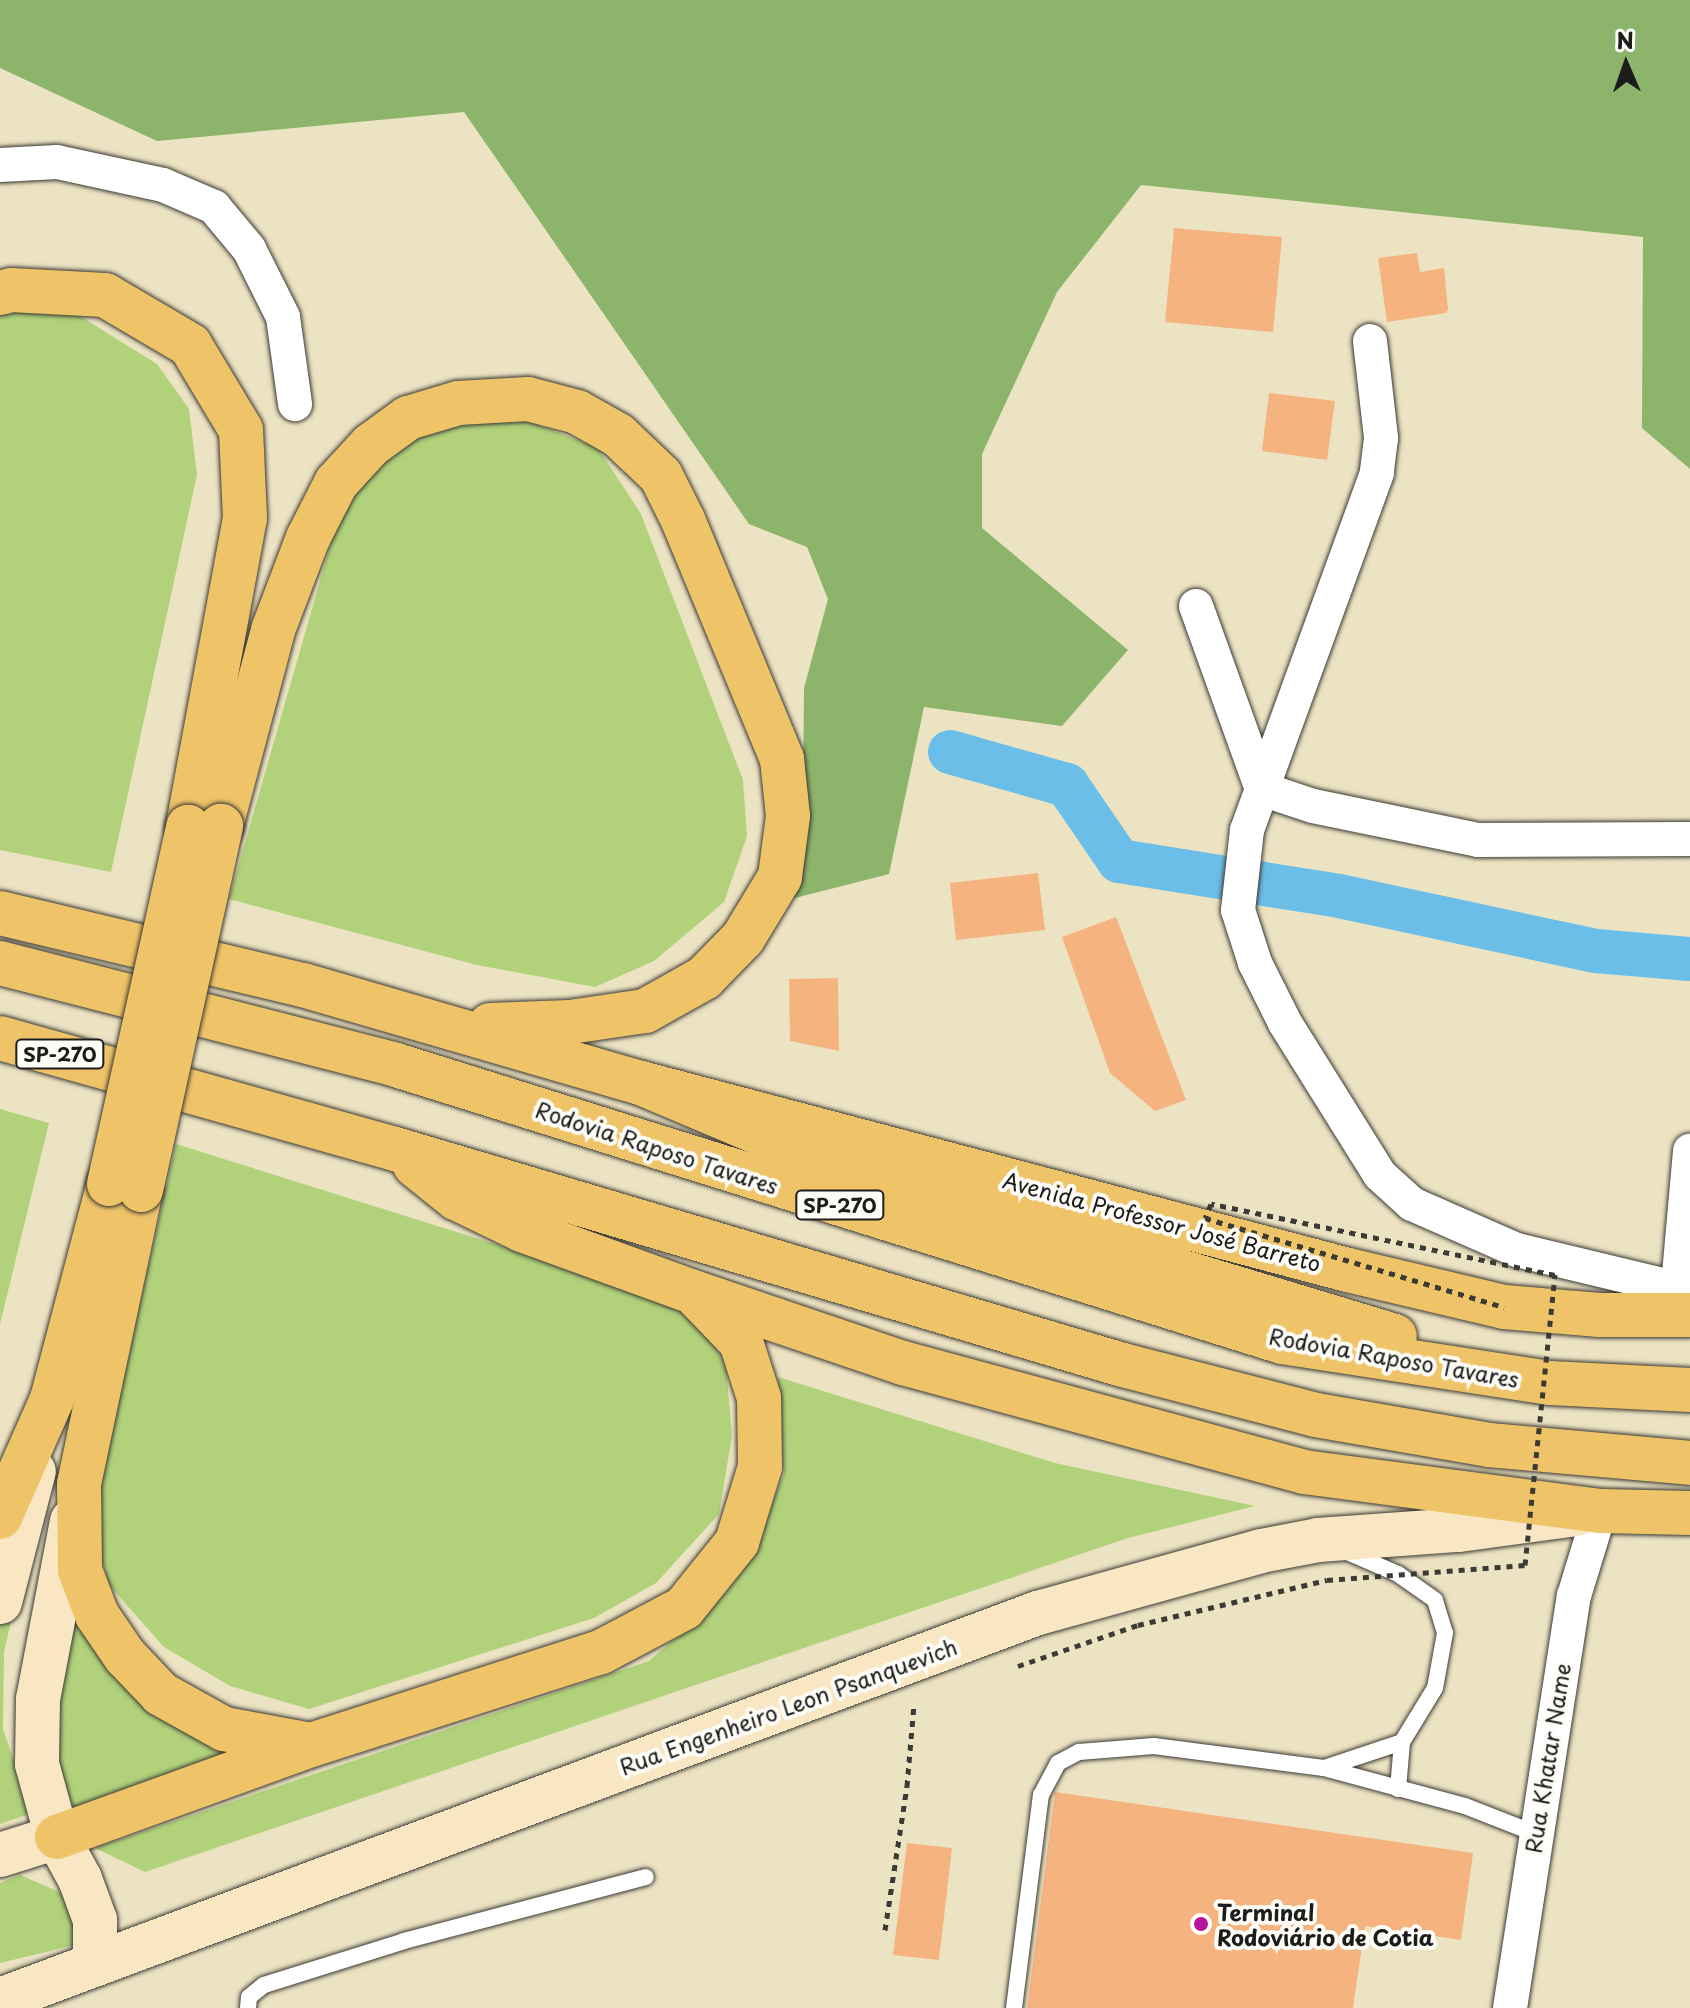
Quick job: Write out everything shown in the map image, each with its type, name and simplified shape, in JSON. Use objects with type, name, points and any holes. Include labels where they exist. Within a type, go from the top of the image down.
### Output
[{"type":"highway","points":[[0,293],[11,290],[105,295],[190,345],[241,430],[245,518],[204,827],[125,1187],[79,1484],[80,1570],[97,1615],[125,1656],[161,1694],[224,1729],[311,1745]]},
{"type":"highway","points":[[204,827],[308,538],[336,483],[371,445],[408,418],[458,403],[528,399],[577,412],[618,435],[661,476],[782,759],[788,816],[780,877],[743,938],[704,978],[645,1011],[570,1022],[451,1026]]},
{"type":"highway","points":[[0,913],[303,985],[641,1083],[852,1172],[1550,1383]]},
{"type":"highway","name":"Rodovia Raposo Tavares","points":[[0,963],[396,1065],[1282,1342],[1550,1383],[1690,1390]]},
{"type":"highway","name":"SP-270","points":[[0,1038],[121,1069],[1123,1365],[1316,1415],[1489,1445],[1690,1463]]},
{"type":"highway","points":[[0,1067],[53,1071],[121,1069]]},
{"type":"highway","name":"Avenida Professor José Barreto","points":[[641,1083],[1317,1262],[1504,1307],[1681,1307]]},
{"type":"highway","points":[[395,1149],[456,1198],[522,1230],[903,1363],[1304,1472],[1600,1511],[1690,1513]]},
{"type":"highway","points":[[0,1517],[52,1399],[125,1187]]},
{"type":"highway","points":[[57,1837],[311,1745],[601,1652],[684,1608],[737,1542],[760,1467],[759,1398],[741,1342],[693,1292]]},
{"type":"main road","points":[[0,1602],[52,1399]]},
{"type":"main road","points":[[79,1484],[38,1699],[37,1764],[57,1837],[80,1879],[95,1920],[95,1963]]},
{"type":"main road","name":"Rua Engenheiro Leon Psanquevich","points":[[0,2000],[1038,1613],[1261,1551],[1318,1540],[1459,1530],[1600,1511]]},
{"type":"main road","points":[[0,1855],[57,1837]]},
{"type":"street","points":[[0,165],[57,162],[163,185],[214,207],[249,249],[283,317],[295,404]]},
{"type":"street","points":[[1370,341],[1381,438],[1377,473],[1247,830],[1238,910],[1255,963],[1285,1023],[1380,1175],[1412,1204],[1517,1250],[1681,1307],[1690,1151]]},
{"type":"street","points":[[1196,606],[1262,789]]},
{"type":"street","points":[[1262,789],[1313,806],[1478,840],[1690,839]]},
{"type":"street","name":"Rua Khatar Name","points":[[1510,2008],[1534,1833],[1574,1596],[1600,1511]]},
{"type":"lane","points":[[1318,1540],[1398,1574],[1435,1600],[1445,1633],[1435,1688],[1402,1742],[1398,1789]]},
{"type":"lane","points":[[1324,1768],[1402,1742]]},
{"type":"lane","points":[[1014,2008],[1041,1795],[1058,1763],[1079,1752],[1154,1746],[1324,1768],[1465,1806],[1534,1833]]},
{"type":"lane","points":[[248,2008],[249,1997],[264,1985],[404,1941],[646,1877]]},
{"type":"path","points":[[1018,1666],[1138,1625],[1327,1580],[1525,1565],[1555,1275],[1211,1204],[1205,1218],[1504,1307]]},
{"type":"path","points":[[885,1930],[907,1786],[914,1703]]},
{"type":"green space","points":[[0,0],[1690,0],[1690,469],[1642,428],[1643,237],[1141,185],[1057,292],[982,454],[982,528],[1128,650],[1062,726],[924,707],[889,874],[791,899],[803,796],[804,688],[828,599],[807,547],[749,524],[464,112],[157,141],[0,68]]},
{"type":"green space","points":[[0,311],[75,313],[157,364],[189,409],[197,475],[111,872],[0,850]]},
{"type":"green space","points":[[501,411],[598,448],[641,514],[743,780],[747,836],[724,902],[654,961],[595,987],[477,965],[229,899],[348,483],[388,442]]},
{"type":"green space","points":[[0,1109],[49,1123],[0,1324]]},
{"type":"green space","points":[[176,1144],[692,1306],[726,1365],[732,1436],[719,1514],[656,1583],[594,1618],[309,1709],[230,1686],[164,1647],[109,1585],[100,1551],[99,1484]]},
{"type":"green space","points":[[778,1377],[1055,1463],[1255,1506],[1128,1538],[145,1872],[95,1848],[649,1661],[722,1597],[744,1562],[784,1475]]},
{"type":"green space","points":[[59,1414],[4,1652],[3,1729],[32,1813],[0,1824],[0,1620]]},
{"type":"green space","points":[[72,1581],[120,1681],[181,1731],[239,1751],[75,1808],[56,1778],[52,1718]]},
{"type":"green space","points":[[20,1875],[62,1893],[79,1914],[75,1945],[0,1963],[0,1883]]},
{"type":"building","points":[[1174,228],[1282,237],[1273,332],[1165,322]]},
{"type":"building","points":[[1417,253],[1420,272],[1444,268],[1448,309],[1446,313],[1387,322],[1378,258]]},
{"type":"building","points":[[1269,393],[1335,401],[1327,460],[1262,451]]},
{"type":"building","points":[[1038,873],[1045,930],[956,940],[950,883]]},
{"type":"building","points":[[1116,917],[1186,1100],[1155,1111],[1110,1073],[1062,937]]},
{"type":"building","points":[[838,978],[839,1051],[790,1041],[789,979]]},
{"type":"building","name":"Terminal Rodoviário de Cotia","points":[[1055,1792],[1473,1853],[1461,1940],[1365,1926],[1353,2008],[1027,2008]]},
{"type":"building","points":[[907,1843],[952,1848],[939,1960],[893,1955]]},
{"type":"waterway","points":[[950,752],[1067,785],[1119,861],[1339,896],[1596,951],[1690,959]]},
{"type":"place","name":"Terminal Rodoviário de Cotia","points":[[1201,1924]]}]
